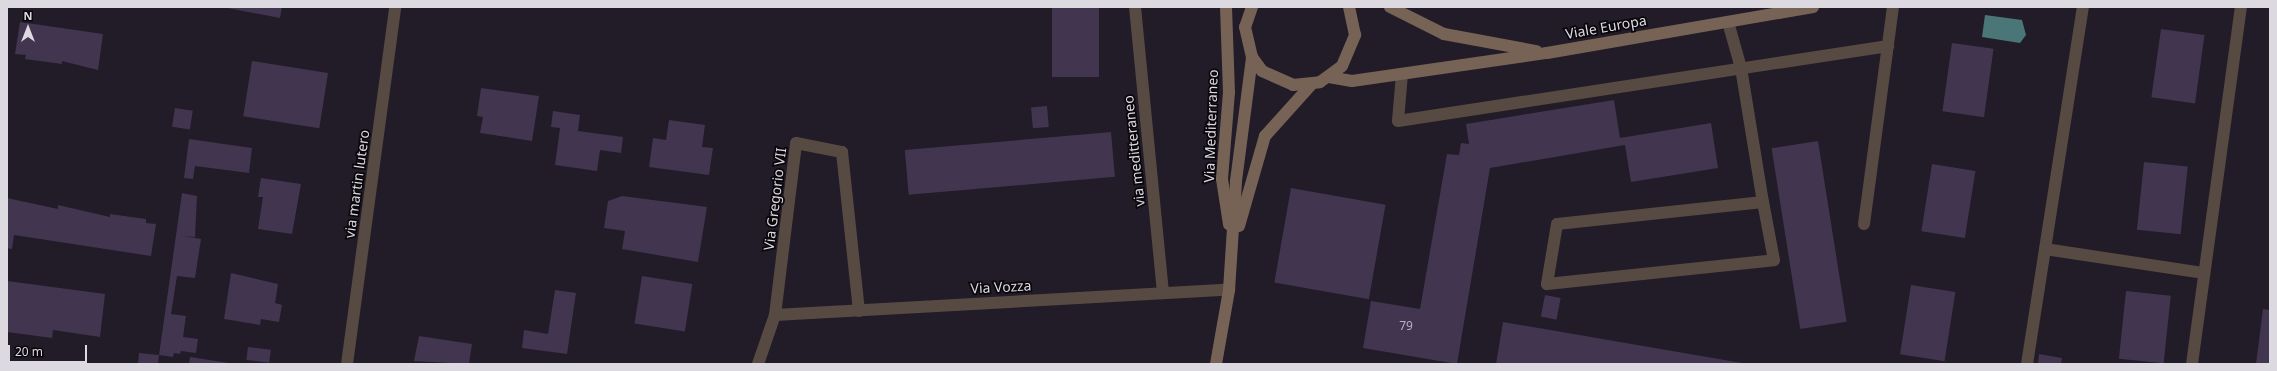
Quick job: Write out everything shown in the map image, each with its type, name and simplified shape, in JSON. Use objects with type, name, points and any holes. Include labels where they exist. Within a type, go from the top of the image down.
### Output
[{"type":"main road","name":"Via Mediterraneo","points":[[1226,7],[1229,92],[1222,180],[1233,245]]},
{"type":"main road","points":[[1250,9],[1245,27],[1252,57],[1277,80],[1311,85],[1329,77],[1342,66],[1351,51],[1355,35],[1349,7]]},
{"type":"main road","points":[[1390,7],[1444,34],[1547,53]]},
{"type":"main road","name":"Viale Europa","points":[[1329,77],[1352,81],[1402,74],[1547,53],[1813,7]]},
{"type":"main road","name":"Via Mediterraneo","points":[[1216,364],[1229,290],[1236,181],[1252,57]]},
{"type":"main road","name":"Via Mediterraneo","points":[[1233,245],[1266,136],[1311,85]]},
{"type":"street","name":"via martin lutero","points":[[347,364],[395,7]]},
{"type":"street","name":"via meditteraneo","points":[[1135,7],[1163,292]]},
{"type":"street","points":[[1864,224],[1893,7]]},
{"type":"street","points":[[2027,364],[2083,7]]},
{"type":"street","points":[[2192,364],[2241,7]]},
{"type":"street","points":[[1728,22],[1741,68],[1774,260],[1547,284],[1557,224],[1763,202]]},
{"type":"street","points":[[1402,74],[1398,121],[1888,46]]},
{"type":"street","name":"Via Gregorio VII","points":[[758,364],[776,316],[796,143],[842,152],[859,311]]},
{"type":"street","points":[[2045,249],[2204,274]]},
{"type":"street","name":"Via Vozza","points":[[776,316],[1163,292],[1229,290]]},
{"type":"shaded area","points":[[1985,15],[2022,20],[2026,35],[2020,43],[1982,37]]},
{"type":"building","points":[[222,7],[282,7],[280,18]]},
{"type":"building","points":[[1052,7],[1099,7],[1099,77],[1052,77]]},
{"type":"building","points":[[20,22],[103,34],[98,70],[62,61],[62,64],[25,59],[26,55],[15,54]]},
{"type":"building","points":[[2161,29],[2205,35],[2195,103],[2151,97]]},
{"type":"building","points":[[1952,43],[1994,49],[1984,117],[1942,111]]},
{"type":"building","points":[[252,61],[328,73],[319,128],[243,116]]},
{"type":"building","points":[[481,88],[539,96],[532,141],[480,133],[483,117],[477,116]]},
{"type":"building","points":[[1614,100],[1620,138],[1711,123],[1718,168],[1631,182],[1625,145],[1490,168],[1457,364],[1363,348],[1371,301],[1420,309],[1447,154],[1459,155],[1461,143],[1469,144],[1466,124]]},
{"type":"building","points":[[1047,106],[1049,127],[1033,128],[1031,107]]},
{"type":"building","points":[[175,108],[193,111],[190,130],[172,127]]},
{"type":"building","points":[[553,111],[580,115],[578,131],[623,137],[621,153],[600,150],[597,171],[555,165],[560,128],[551,127]]},
{"type":"building","points":[[669,120],[705,125],[702,147],[713,148],[709,175],[649,167],[653,138],[666,140]]},
{"type":"building","points":[[1111,132],[1115,177],[909,195],[905,150]]},
{"type":"building","points":[[189,139],[252,148],[249,173],[195,166],[193,179],[184,178]]},
{"type":"building","points":[[1818,141],[1847,322],[1800,329],[1772,148]]},
{"type":"building","points":[[2144,162],[2188,167],[2181,234],[2137,230]]},
{"type":"building","points":[[1932,164],[1975,171],[1965,238],[1921,231]]},
{"type":"building","points":[[261,178],[301,184],[292,234],[258,229],[263,197],[258,197]]},
{"type":"building","points":[[1291,188],[1386,205],[1369,299],[1274,283]]},
{"type":"building","points":[[182,193],[197,196],[195,237],[184,236],[201,239],[195,278],[177,276],[171,314],[186,316],[183,337],[198,339],[196,353],[181,351],[180,354],[174,353],[173,357],[159,355]]},
{"type":"building","points":[[622,196],[707,207],[698,262],[622,249],[625,231],[604,228],[608,201]]},
{"type":"building","points":[[7,198],[58,209],[58,205],[110,217],[110,214],[146,219],[146,223],[156,224],[151,256],[14,235],[12,249],[7,248]]},
{"type":"building","points":[[231,273],[278,284],[275,303],[282,305],[279,322],[261,319],[260,325],[224,319]]},
{"type":"building","points":[[642,276],[692,284],[685,331],[634,323]]},
{"type":"building","points":[[7,281],[105,294],[100,337],[53,330],[52,338],[7,332]]},
{"type":"building","points":[[1911,285],[1955,292],[1944,361],[1900,354]]},
{"type":"building","points":[[555,290],[576,293],[567,354],[522,348],[524,330],[548,334]]},
{"type":"building","points":[[2126,291],[2171,296],[2164,363],[2119,359]]},
{"type":"building","points":[[1545,295],[1561,298],[1557,320],[1541,317]]},
{"type":"building","points":[[2263,309],[2270,310],[2270,364],[2256,364]]},
{"type":"building","points":[[1503,322],[1742,363],[1742,364],[1496,364]]},
{"type":"building","points":[[419,336],[472,344],[469,364],[414,361]]},
{"type":"building","points":[[248,347],[271,350],[269,363],[246,360]]},
{"type":"building","points":[[139,353],[159,355],[158,364],[138,364]]},
{"type":"building","points":[[2039,354],[2062,358],[2061,364],[2038,364]]},
{"type":"building","points":[[190,357],[229,363],[229,364],[189,364]]}]
